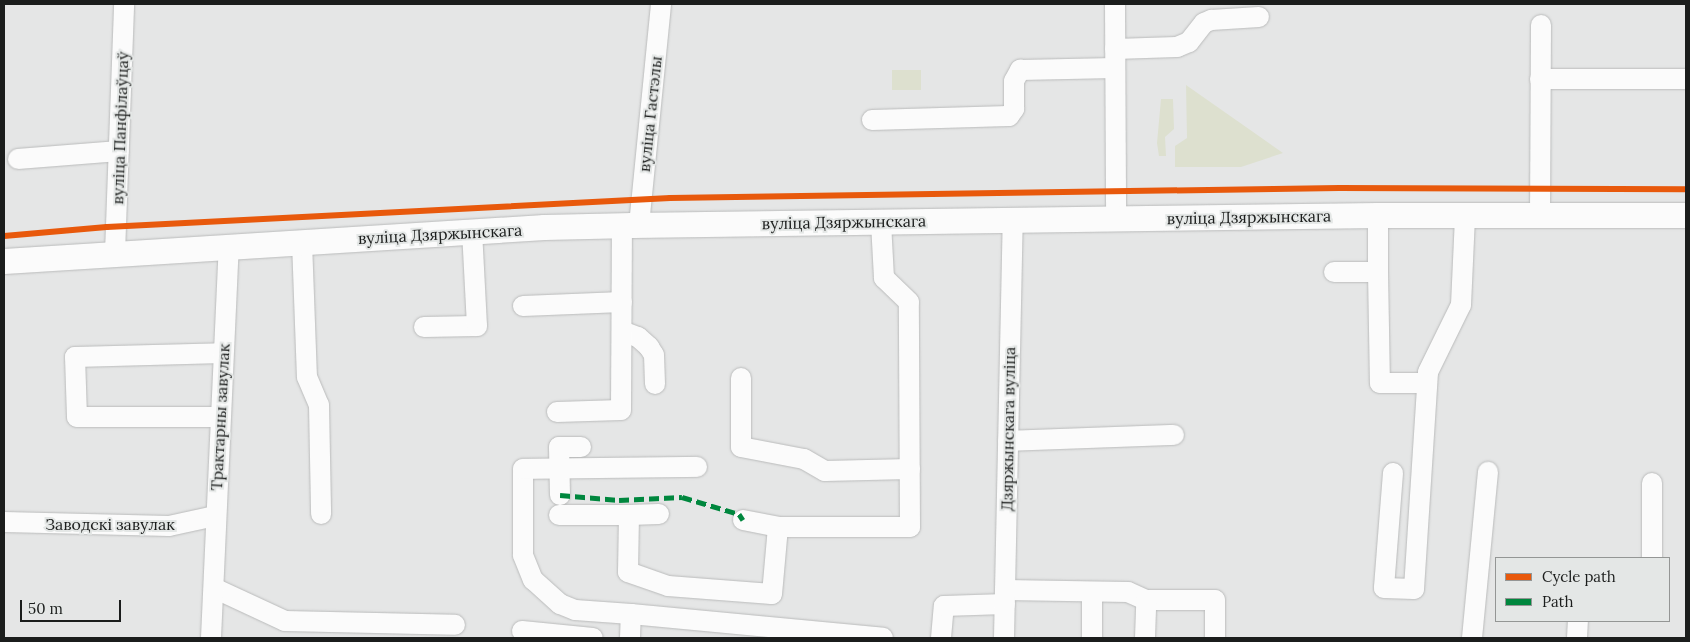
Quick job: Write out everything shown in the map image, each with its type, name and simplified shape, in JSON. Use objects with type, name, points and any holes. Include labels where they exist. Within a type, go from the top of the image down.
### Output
[{"type":"main road","name":"вуліца Дзяржынскага","points":[[4,261],[472,232],[631,225],[1116,218],[1686,215]]},
{"type":"street","name":"вуліца Панфілаўцаў","points":[[116,253],[124,4]]},
{"type":"street","name":"вуліца Гастэлы","points":[[557,412],[622,410],[622,302],[661,4]]},
{"type":"street","points":[[1115,4],[1116,218]]},
{"type":"street","points":[[872,120],[1009,116],[1014,110],[1014,81],[1020,70],[1115,58],[1177,47],[1189,42],[1204,23],[1211,20],[1259,18]]},
{"type":"street","points":[[1540,216],[1542,25]]},
{"type":"street","points":[[1540,79],[1686,79]]},
{"type":"street","points":[[18,160],[119,151]]},
{"type":"street","points":[[1378,216],[1380,383],[1427,383]]},
{"type":"street","points":[[1393,473],[1384,588],[1414,589],[1428,372],[1461,305],[1465,216]]},
{"type":"street","name":"Дзяржынскага вуліца","points":[[1004,638],[1013,220]]},
{"type":"street","points":[[743,520],[778,527],[910,526],[909,302],[884,278],[881,222]]},
{"type":"street","points":[[424,328],[477,326],[472,232]]},
{"type":"street","points":[[302,242],[307,376],[319,405],[321,514]]},
{"type":"street","name":"Трактарны завулак","points":[[211,638],[228,247]]},
{"type":"street","points":[[1334,272],[1378,272]]},
{"type":"street","points":[[524,306],[622,302]]},
{"type":"street","points":[[622,331],[638,337],[649,347],[654,355],[655,384]]},
{"type":"street","points":[[220,417],[77,417],[75,358],[223,353]]},
{"type":"street","points":[[741,378],[741,447],[804,458],[825,471],[910,469]]},
{"type":"street","points":[[1008,441],[1174,435]]},
{"type":"street","points":[[560,495],[559,447],[580,447]]},
{"type":"street","points":[[697,466],[524,469],[522,543],[526,569],[533,580],[560,604],[575,610],[883,638]]},
{"type":"street","points":[[1472,638],[1488,472]]},
{"type":"street","points":[[1652,483],[1652,557]]},
{"type":"street","points":[[559,515],[659,514]]},
{"type":"street","points":[[629,515],[628,572],[668,586],[772,594],[778,527]]},
{"type":"street","name":"Заводскі завулак","points":[[4,522],[169,526],[215,516]]},
{"type":"street","points":[[214,588],[285,621],[455,625]]},
{"type":"street","points":[[1092,592],[1092,638]]},
{"type":"street","points":[[941,638],[944,606],[1005,597],[1092,592],[1128,592],[1146,600],[1215,600],[1215,638]]},
{"type":"street","points":[[1145,638],[1146,600]]},
{"type":"street","points":[[630,638],[631,614]]},
{"type":"street","points":[[1577,638],[1578,622]]},
{"type":"street","points":[[522,631],[593,638]]},
{"type":"green space","points":[[892,70],[921,70],[921,90],[892,90]]},
{"type":"green space","points":[[1186,85],[1283,153],[1241,167],[1175,167],[1175,146],[1187,138]]},
{"type":"green space","points":[[1161,99],[1173,99],[1174,129],[1165,137],[1166,156],[1159,156],[1157,143]]},
{"type":"marked path","points":[[560,495],[619,500],[682,497],[739,514],[743,520]]},
{"type":"cycle path","points":[[4,236],[107,227],[670,198],[1339,188],[1686,189]]}]
